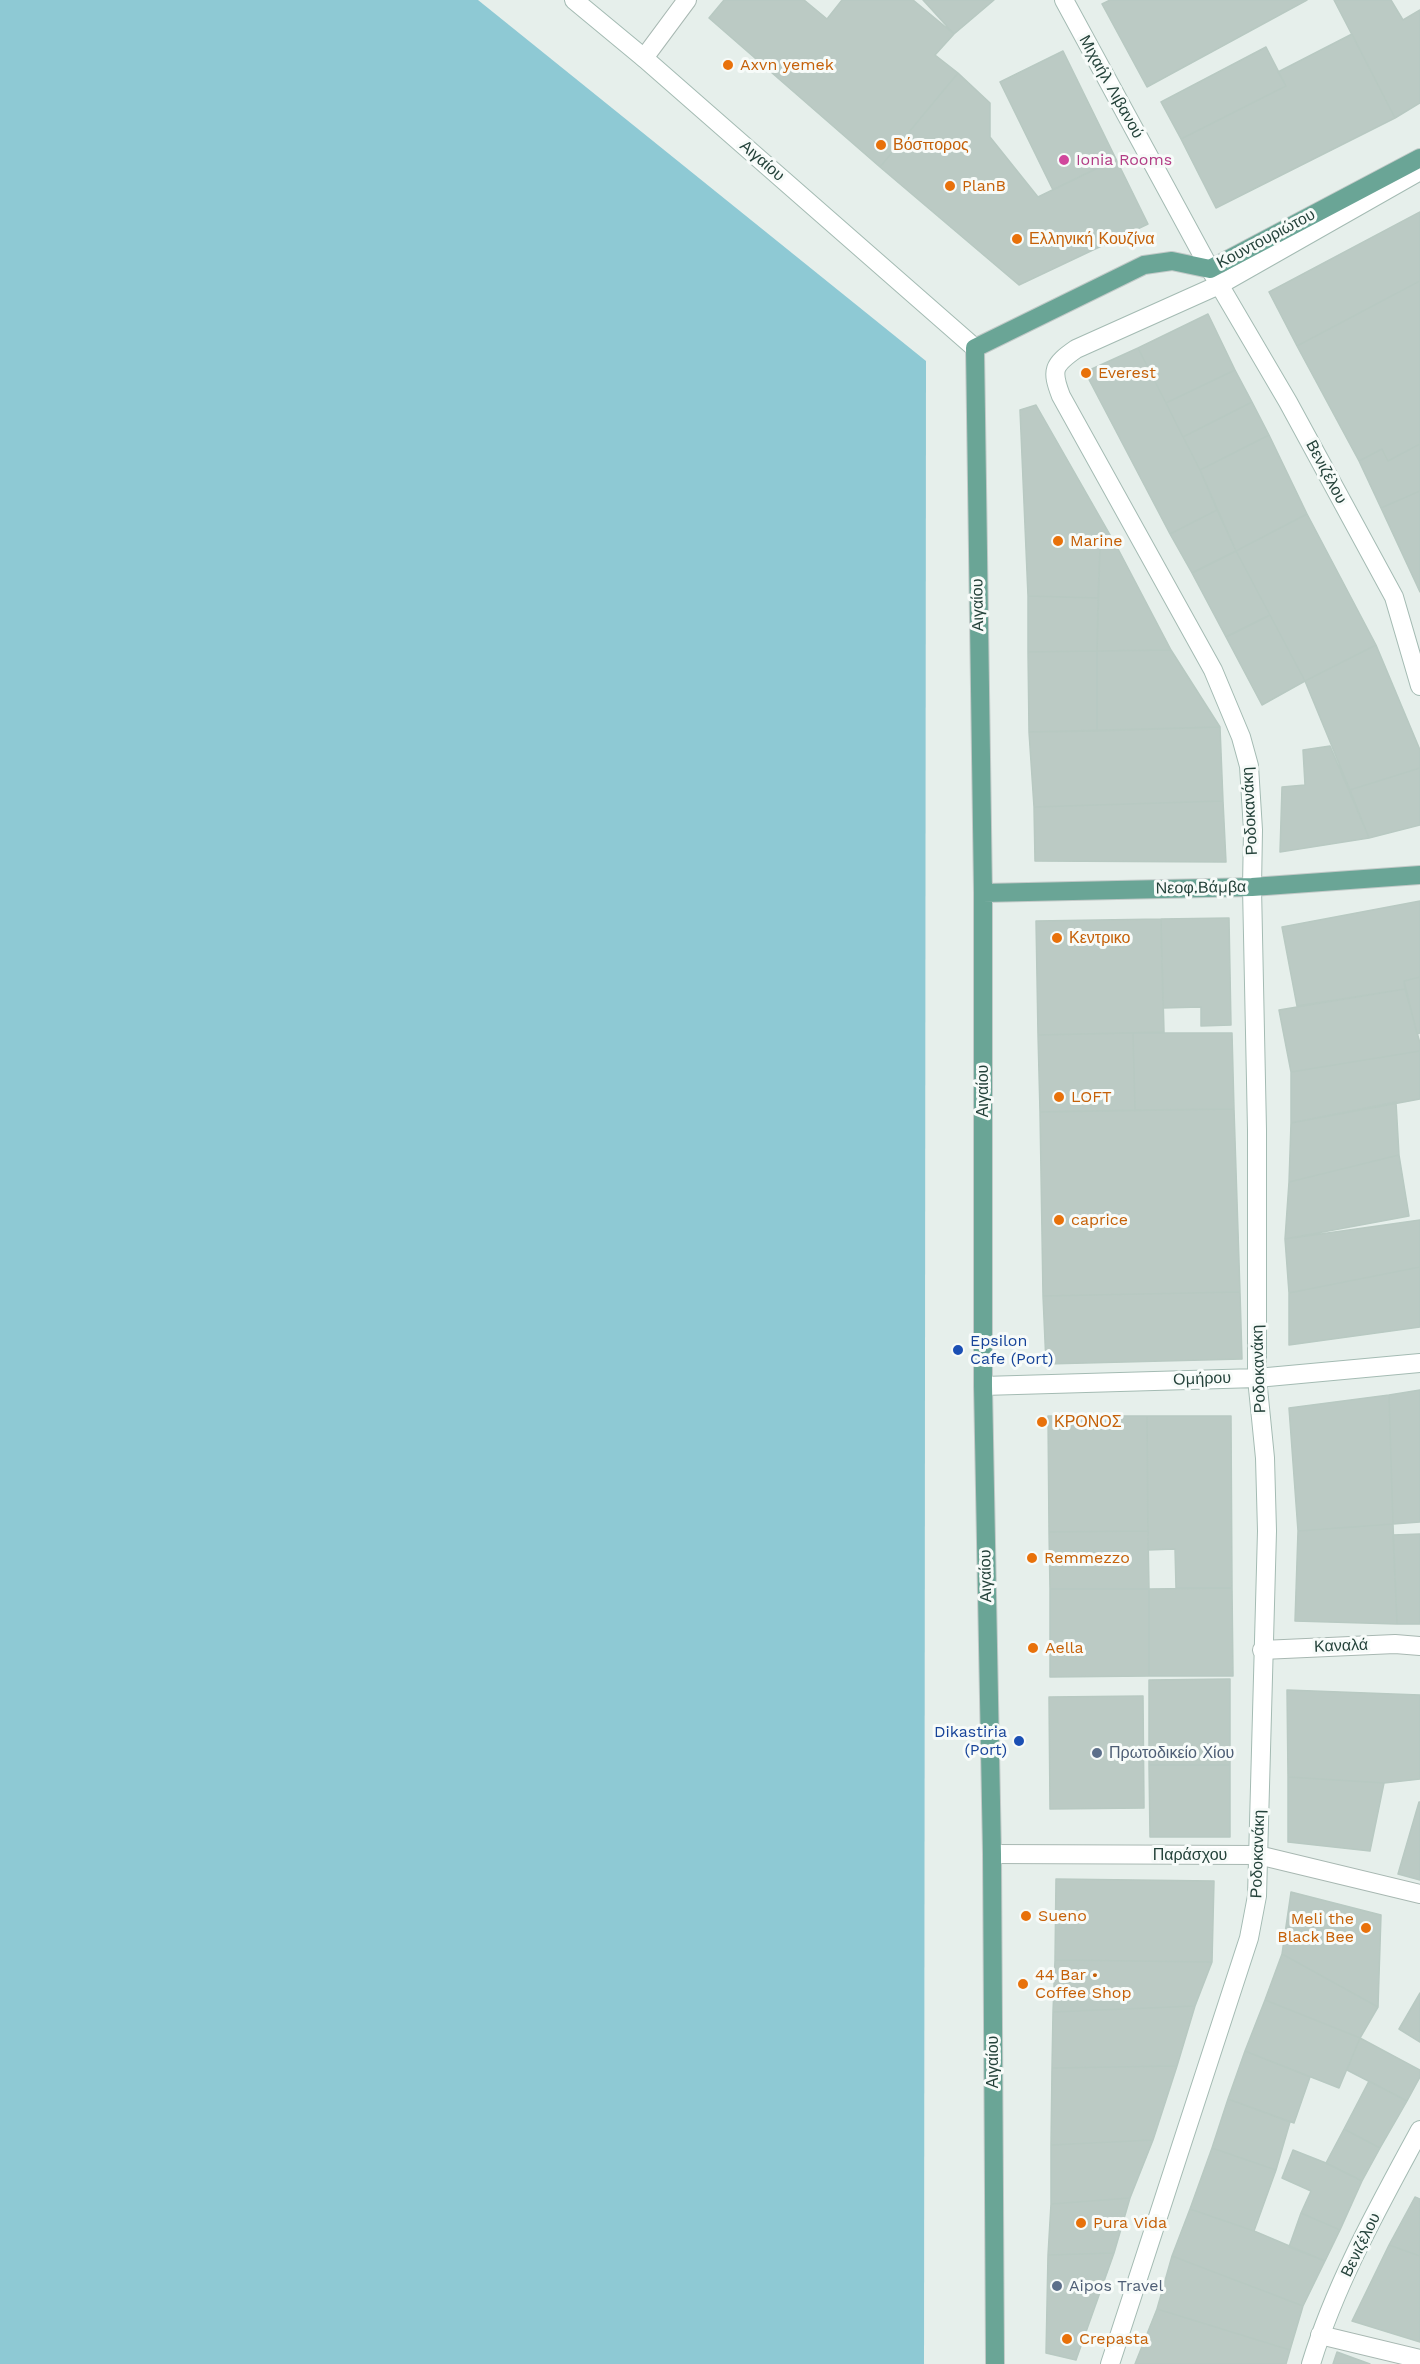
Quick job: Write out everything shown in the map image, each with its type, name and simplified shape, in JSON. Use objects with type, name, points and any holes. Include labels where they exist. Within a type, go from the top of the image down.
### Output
[{"type":"main road","name":"Κουντουριώτου","points":[[975,348],[1144,265],[1172,261],[1210,269],[1420,158]]},
{"type":"main road","name":"Αιγαίου","points":[[975,348],[982,893],[983,1386],[992,1854],[998,2363]]},
{"type":"main road","name":"Νεοφ.Βάμβα","points":[[982,893],[1252,887],[1420,875]]},
{"type":"street","name":"Αιγαίου","points":[[574,0],[645,58],[975,348]]},
{"type":"street","points":[[645,58],[687,0]]},
{"type":"street","name":"Μιχαήλ Λιβανού","points":[[1064,0],[1210,269]]},
{"type":"street","name":"Κουντουριώτου","points":[[1061,396],[1054,380],[1054,373],[1059,361],[1076,349],[1221,284],[1420,171]]},
{"type":"street","name":"Βενιζέλου","points":[[1210,269],[1221,284],[1394,597],[1420,686]]},
{"type":"street","name":"Ροδοκανάκη","points":[[1061,396],[1213,670],[1241,737],[1249,766],[1253,830],[1257,1130],[1257,1378],[1265,1458],[1267,1531],[1256,1913],[1110,2364]]},
{"type":"street","name":"Ομήρου","points":[[983,1386],[1257,1378],[1420,1363]]},
{"type":"street","name":"Καναλά","points":[[1262,1650],[1395,1644],[1420,1646]]},
{"type":"street","name":"Παράσχου","points":[[992,1854],[1258,1855],[1420,1894]]},
{"type":"street","name":"Βενιζέλου","points":[[1311,2364],[1334,2299],[1378,2208],[1420,2130]]},
{"type":"street","points":[[1320,2335],[1420,2359]]},
{"type":"water","points":[[0,0],[478,0],[926,361],[924,2364],[0,2364]]},
{"type":"building","points":[[724,0],[804,0],[827,19],[842,0],[913,0],[954,34],[935,55],[958,73],[880,167],[709,18]]},
{"type":"building","points":[[923,0],[994,0],[954,34]]},
{"type":"building","points":[[1110,0],[1307,0],[1147,87],[1102,4]]},
{"type":"building","points":[[1334,0],[1391,0],[1403,20],[1420,10],[1420,103],[1395,118]]},
{"type":"building","points":[[1352,34],[1395,118],[1216,208],[1181,139],[1286,86],[1278,72]]},
{"type":"building","points":[[1266,47],[1286,86],[1181,139],[1161,102]]},
{"type":"building","points":[[1063,51],[1116,159],[1053,190],[1000,82]]},
{"type":"building","points":[[958,73],[990,103],[990,137],[1038,197],[1116,159],[1148,224],[1019,285],[880,167]]},
{"type":"building","points":[[1420,212],[1420,281],[1297,346],[1269,292]]},
{"type":"building","points":[[1420,281],[1420,444],[1388,461],[1382,449],[1359,461],[1297,346]]},
{"type":"building","points":[[1208,314],[1235,370],[1166,403],[1138,348]]},
{"type":"building","points":[[1138,348],[1200,470],[1217,510],[1170,534],[1085,372]]},
{"type":"building","points":[[1235,370],[1252,402],[1183,437],[1166,403]]},
{"type":"building","points":[[1252,402],[1269,435],[1200,470],[1183,437]]},
{"type":"building","points":[[1036,405],[1117,547],[1100,548],[1098,598],[1028,596],[1020,410]]},
{"type":"building","points":[[1269,435],[1307,514],[1236,551],[1200,470]]},
{"type":"building","points":[[1420,444],[1420,491],[1381,508],[1359,461],[1382,449],[1388,461]]},
{"type":"building","points":[[1420,491],[1420,592],[1381,508]]},
{"type":"building","points":[[1217,510],[1236,551],[1192,573],[1170,534]]},
{"type":"building","points":[[1307,514],[1376,645],[1305,681],[1236,551]]},
{"type":"building","points":[[1117,547],[1171,650],[1097,651],[1100,548]]},
{"type":"building","points":[[1236,551],[1270,615],[1226,637],[1192,573]]},
{"type":"building","points":[[1028,596],[1098,598],[1097,651],[1028,652]]},
{"type":"building","points":[[1270,615],[1305,681],[1262,705],[1226,637]]},
{"type":"building","points":[[1376,645],[1420,750],[1420,768],[1350,790],[1305,681]]},
{"type":"building","points":[[1171,650],[1220,727],[1097,731],[1097,651]]},
{"type":"building","points":[[1097,651],[1097,731],[1029,732],[1028,652]]},
{"type":"building","points":[[1220,727],[1223,801],[1034,807],[1029,732]]},
{"type":"building","points":[[1330,746],[1369,838],[1280,852],[1282,787],[1305,785],[1303,750]]},
{"type":"building","points":[[1420,768],[1420,825],[1369,838],[1350,790]]},
{"type":"building","points":[[1223,801],[1226,862],[1035,861],[1034,807]]},
{"type":"building","points":[[1420,901],[1420,977],[1404,981],[1405,989],[1297,1006],[1282,927]]},
{"type":"building","points":[[1229,918],[1231,1025],[1201,1026],[1201,1007],[1163,1008],[1161,919]]},
{"type":"building","points":[[1161,919],[1164,1032],[1038,1035],[1036,921]]},
{"type":"building","points":[[1420,977],[1420,1033],[1417,1034],[1404,981]]},
{"type":"building","points":[[1405,989],[1420,1043],[1420,1051],[1291,1072],[1279,1010]]},
{"type":"building","points":[[1133,1033],[1135,1110],[1040,1112],[1038,1035]]},
{"type":"building","points":[[1133,1033],[1232,1033],[1234,1109],[1135,1110]]},
{"type":"building","points":[[1420,1051],[1420,1099],[1291,1123],[1291,1072]]},
{"type":"building","points":[[1396,1102],[1399,1155],[1289,1182],[1291,1123]]},
{"type":"building","points":[[1234,1109],[1240,1292],[1043,1296],[1040,1112]]},
{"type":"building","points":[[1399,1155],[1409,1216],[1285,1239],[1289,1182]]},
{"type":"building","points":[[1420,1220],[1420,1267],[1289,1293],[1285,1239]]},
{"type":"building","points":[[1420,1267],[1420,1327],[1289,1345],[1289,1293]]},
{"type":"building","points":[[1240,1292],[1242,1359],[1046,1364],[1043,1296]]},
{"type":"building","points":[[1420,1390],[1420,1522],[1393,1524],[1389,1395]]},
{"type":"building","points":[[1389,1395],[1393,1524],[1298,1531],[1289,1408]]},
{"type":"building","points":[[1048,1416],[1147,1416],[1148,1531],[1049,1532]]},
{"type":"building","points":[[1147,1416],[1231,1416],[1232,1588],[1176,1588],[1175,1549],[1148,1550]]},
{"type":"building","points":[[1393,1524],[1397,1624],[1295,1621],[1298,1531]]},
{"type":"building","points":[[1148,1531],[1149,1589],[1050,1589],[1049,1532]]},
{"type":"building","points":[[1420,1534],[1420,1624],[1397,1624],[1393,1535]]},
{"type":"building","points":[[1232,1588],[1233,1676],[1149,1676],[1149,1589]]},
{"type":"building","points":[[1050,1589],[1149,1589],[1149,1676],[1050,1677]]},
{"type":"building","points":[[1230,1679],[1230,1765],[1149,1765],[1149,1680]]},
{"type":"building","points":[[1287,1690],[1420,1695],[1420,1779],[1384,1783],[1288,1777]]},
{"type":"building","name":"Πρωτοδικείο Χίου","points":[[1143,1696],[1144,1808],[1050,1809],[1049,1697]]},
{"type":"building","points":[[1149,1765],[1230,1765],[1230,1837],[1150,1837]]},
{"type":"building","points":[[1288,1777],[1384,1783],[1370,1851],[1288,1842]]},
{"type":"building","points":[[1420,1802],[1420,1880],[1398,1874]]},
{"type":"building","points":[[1056,1879],[1214,1881],[1212,1962],[1055,1960]]},
{"type":"building","points":[[1291,1892],[1381,1915],[1378,2007],[1282,1954]]},
{"type":"building","points":[[1282,1954],[1378,2007],[1360,2038],[1265,2000]]},
{"type":"building","points":[[1055,1960],[1212,1962],[1195,2006],[1053,2012]]},
{"type":"building","points":[[1420,1993],[1420,2042],[1399,2029]]},
{"type":"building","points":[[1265,2000],[1360,2038],[1339,2088],[1245,2051]]},
{"type":"building","points":[[1195,2006],[1177,2066],[1052,2068],[1053,2012]]},
{"type":"building","points":[[1360,2038],[1420,2070],[1420,2077],[1407,2101],[1347,2070]]},
{"type":"building","points":[[1245,2051],[1310,2077],[1294,2123],[1228,2099]]},
{"type":"building","points":[[1177,2066],[1153,2140],[1051,2145],[1052,2068]]},
{"type":"building","points":[[1369,2081],[1407,2101],[1380,2148],[1344,2129]]},
{"type":"building","points":[[1228,2099],[1290,2122],[1276,2170],[1212,2148]]},
{"type":"building","points":[[1344,2129],[1380,2148],[1362,2181],[1326,2163]]},
{"type":"building","points":[[1153,2140],[1130,2198],[1051,2204],[1051,2145]]},
{"type":"building","points":[[1212,2148],[1276,2170],[1254,2231],[1190,2209]]},
{"type":"building","points":[[1293,2150],[1362,2181],[1340,2230],[1301,2213],[1311,2191],[1282,2178]]},
{"type":"building","points":[[1415,2197],[1420,2199],[1420,2256],[1389,2245]]},
{"type":"building","points":[[1130,2198],[1114,2253],[1048,2255],[1051,2204]]},
{"type":"building","points":[[1190,2209],[1254,2231],[1325,2261],[1303,2306],[1172,2256]]},
{"type":"building","points":[[1301,2213],[1340,2230],[1325,2261],[1289,2247]]},
{"type":"building","points":[[1389,2245],[1420,2256],[1420,2342],[1352,2321]]},
{"type":"building","points":[[1114,2253],[1076,2360],[1046,2353],[1048,2255]]},
{"type":"building","points":[[1172,2256],[1303,2306],[1290,2350],[1157,2309]]},
{"type":"building","points":[[1157,2309],[1290,2350],[1286,2364],[1135,2364]]},
{"type":"building","points":[[1337,2352],[1370,2364],[1333,2364]]},
{"type":"place","name":"Axvn yemek","points":[[728,65]]},
{"type":"place","name":"Βόσπορος","points":[[881,145]]},
{"type":"place","name":"Ionia Rooms","points":[[1064,160]]},
{"type":"place","name":"PlanB","points":[[950,186]]},
{"type":"place","name":"Ελληνική Κουζίνα","points":[[1017,239]]},
{"type":"place","name":"Everest","points":[[1086,373]]},
{"type":"place","name":"Marine","points":[[1058,541]]},
{"type":"place","name":"Κεντρικο","points":[[1057,938]]},
{"type":"place","name":"LOFT","points":[[1059,1097]]},
{"type":"place","name":"caprice","points":[[1059,1220]]},
{"type":"place","name":"Epsilon Cafe (Port)","points":[[958,1350]]},
{"type":"place","name":"ΚΡΟΝΟΣ","points":[[1042,1422]]},
{"type":"place","name":"Remmezzo","points":[[1032,1558]]},
{"type":"place","name":"Aella","points":[[1033,1648]]},
{"type":"place","name":"Dikastiria (Port)","points":[[1019,1741]]},
{"type":"place","name":"Πρωτοδικείο Χίου","points":[[1097,1753]]},
{"type":"place","name":"Sueno","points":[[1026,1916]]},
{"type":"place","name":"Meli the Black Bee","points":[[1366,1928]]},
{"type":"place","name":"44 Bar • Coffee Shop","points":[[1023,1984]]},
{"type":"place","name":"Pura Vida","points":[[1081,2223]]},
{"type":"place","name":"Aipos Travel","points":[[1057,2286]]},
{"type":"place","name":"Crepasta","points":[[1067,2339]]}]
